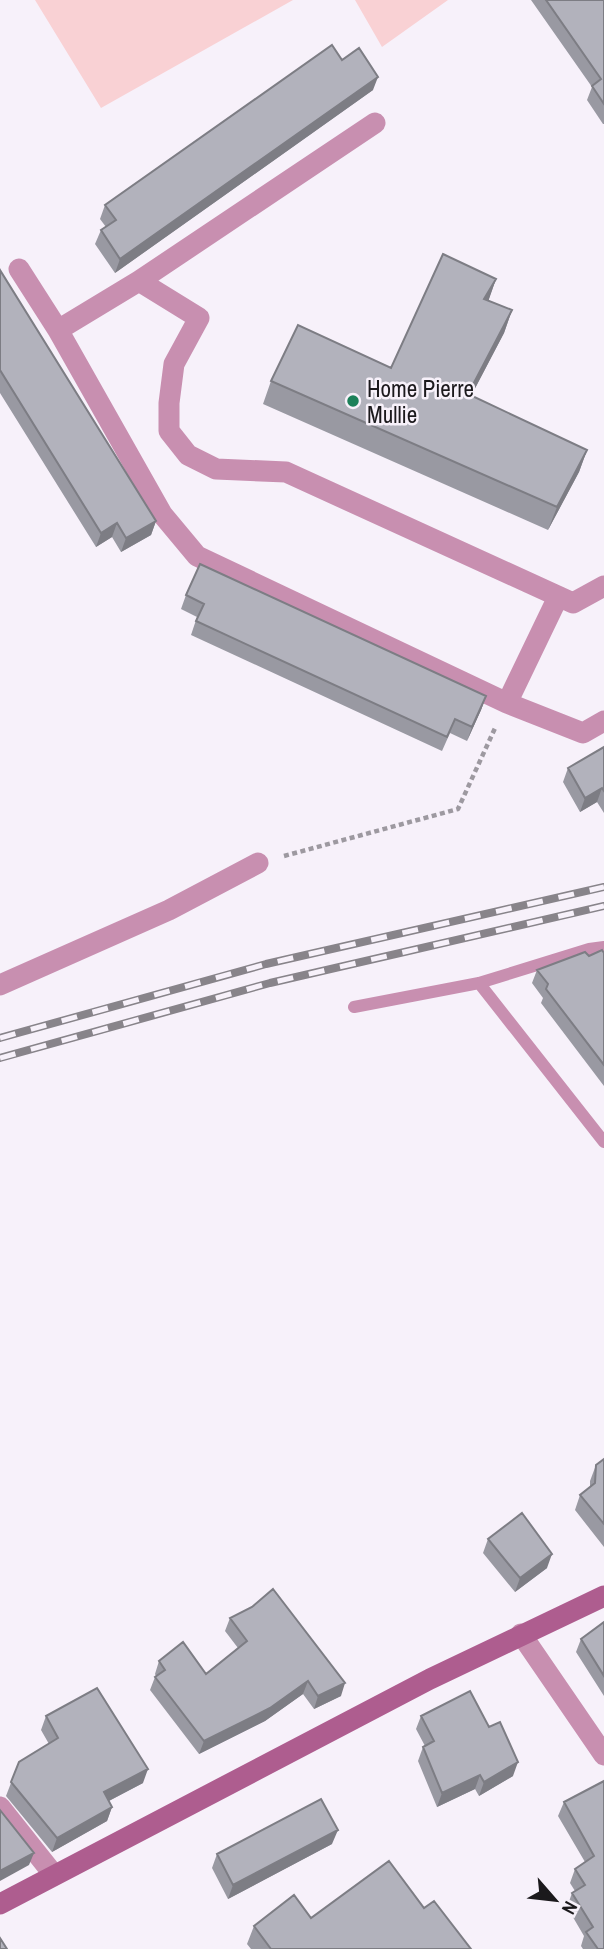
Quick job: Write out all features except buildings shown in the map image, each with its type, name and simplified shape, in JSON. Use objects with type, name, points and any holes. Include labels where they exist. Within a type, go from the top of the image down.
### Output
[{"type":"street","points":[[58,330],[139,281],[375,123]]},
{"type":"street","points":[[19,269],[58,330],[162,514],[197,556],[507,703],[583,733],[604,721]]},
{"type":"street","points":[[139,281],[199,318],[174,364],[169,403],[169,431],[188,455],[216,469],[286,472],[573,603],[604,586]]},
{"type":"street","points":[[507,703],[558,597]]},
{"type":"street","points":[[0,985],[169,910],[258,863]]},
{"type":"street","points":[[0,1904],[521,1634],[604,1596]]},
{"type":"street","points":[[521,1634],[604,1755]]},
{"type":"street","points":[[0,1807],[54,1875]]},
{"type":"lane","points":[[354,1007],[480,983],[589,949],[604,947]]},
{"type":"lane","points":[[480,983],[604,1142]]},
{"type":"path","points":[[258,863],[458,809],[507,703]]},
{"type":"shaded area","points":[[35,0],[293,0],[101,108]]},
{"type":"shaded area","points":[[355,0],[448,0],[382,47]]},
{"type":"railway","points":[[0,1038],[266,964],[604,887]]},
{"type":"railway","points":[[0,1058],[270,983],[604,906]]},
{"type":"place","name":"Home Pierre Mullie","points":[[353,401]]}]
